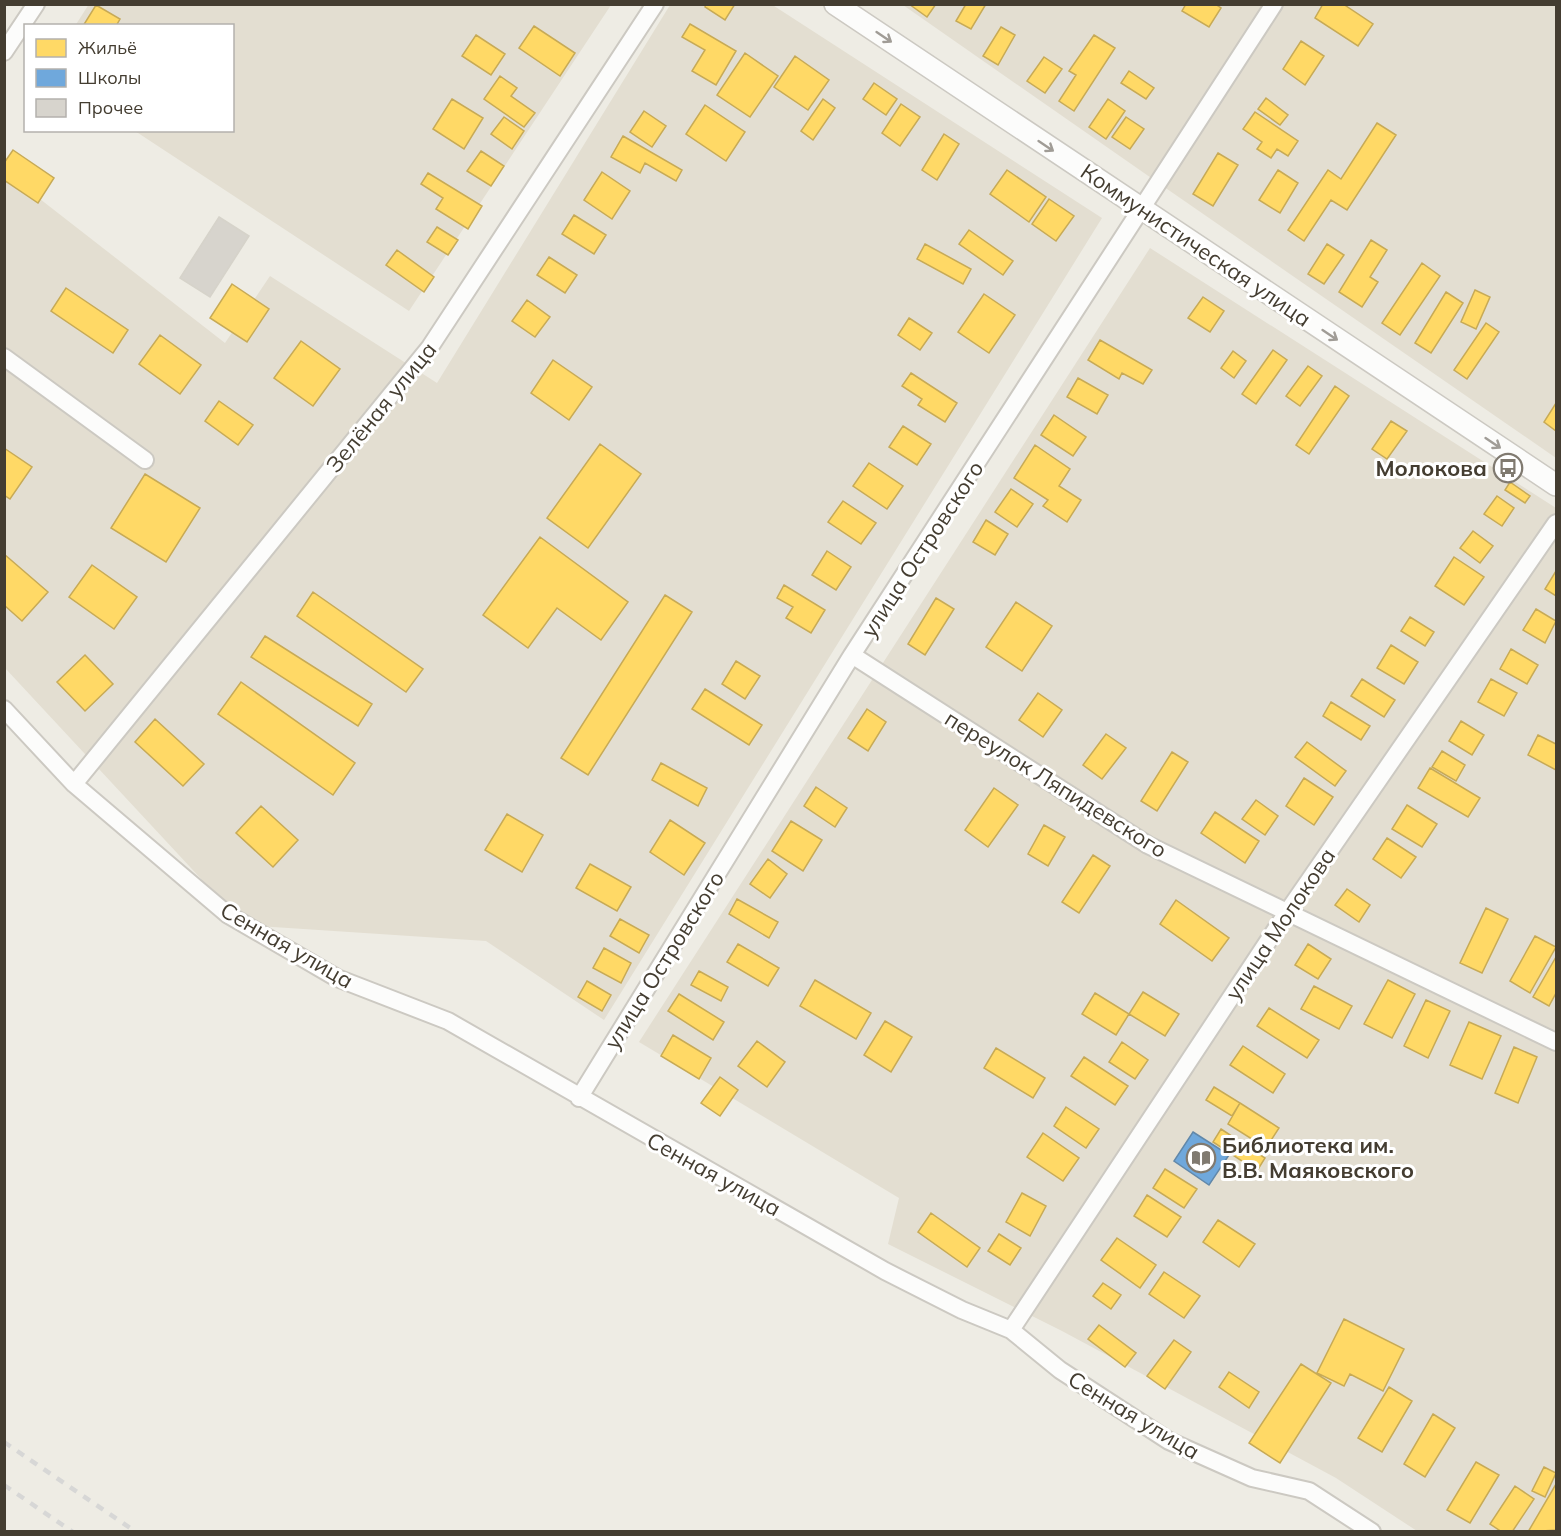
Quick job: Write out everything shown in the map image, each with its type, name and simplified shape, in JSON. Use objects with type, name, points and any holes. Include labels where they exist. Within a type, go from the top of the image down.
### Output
[{"type":"street","points":[[4,52],[36,4]]},
{"type":"street","name":"Зелёная улица","points":[[74,784],[430,347],[655,4]]},
{"type":"street","name":"Коммунистическая улица","points":[[835,4],[1557,485]]},
{"type":"street","name":"улица Островского","points":[[579,1098],[852,655],[1274,4]]},
{"type":"street","points":[[4,357],[145,460]]},
{"type":"street","name":"улица Молокова","points":[[1011,1330],[1288,911],[1557,523]]},
{"type":"street","name":"переулок Ляпидевского","points":[[852,655],[1148,845],[1557,1042]]},
{"type":"street","name":"Сенная улица","points":[[4,709],[74,784],[227,914],[337,978],[448,1021],[547,1075],[579,1098],[885,1271],[962,1310],[1011,1330],[1060,1370],[1169,1441],[1252,1478],[1309,1491],[1372,1532]]},
{"type":"shaded area","points":[[89,4],[611,5],[409,311],[137,132],[234,132],[234,24],[76,24]]},
{"type":"shaded area","points":[[771,4],[1102,218],[604,1020],[486,941],[244,925],[5,668],[4,171],[225,343],[270,276],[437,383],[670,5]]},
{"type":"shaded area","points":[[903,5],[1556,5],[1556,458],[1157,182]]},
{"type":"shaded area","points":[[1150,248],[1556,508],[1556,1531],[1417,1531],[1336,1478],[1062,1331],[888,1244],[899,1198],[639,1042]]},
{"type":"building: Жильё","points":[[706,4],[735,4],[725,20],[705,7]]},
{"type":"building: Жильё","points":[[909,4],[936,4],[927,17]]},
{"type":"building: Жильё","points":[[966,4],[986,4],[971,29],[956,21]]},
{"type":"building: Жильё","points":[[1186,4],[1215,4],[1221,8],[1209,27],[1182,11]]},
{"type":"building: Жильё","points":[[1323,4],[1343,4],[1373,24],[1358,46],[1315,18]]},
{"type":"building: Жильё","points":[[96,5],[120,19],[117,24],[84,24]]},
{"type":"building: Жильё","points":[[690,24],[736,51],[716,85],[692,71],[705,50],[682,37]]},
{"type":"building: Жильё","points":[[534,26],[575,53],[560,76],[519,48]]},
{"type":"building: Жильё","points":[[1001,27],[1015,35],[998,65],[983,56]]},
{"type":"building: Жильё","points":[[476,35],[505,54],[491,75],[462,56]]},
{"type":"building: Жильё","points":[[1094,35],[1115,48],[1074,111],[1059,101],[1076,75],[1069,71]]},
{"type":"building: Жильё","points":[[1301,41],[1324,56],[1305,85],[1283,69]]},
{"type":"building: Жильё","points":[[745,53],[778,76],[750,117],[717,95]]},
{"type":"building: Жильё","points":[[795,56],[829,80],[808,110],[774,87]]},
{"type":"building: Жильё","points":[[1044,57],[1062,69],[1045,93],[1027,81]]},
{"type":"building: Жильё","points":[[1129,71],[1154,88],[1146,99],[1121,83]]},
{"type":"building: Жильё","points":[[500,76],[517,88],[511,96],[535,113],[524,127],[484,99]]},
{"type":"building: Жильё","points":[[874,83],[897,99],[886,115],[863,99]]},
{"type":"building: Жильё","points":[[1266,98],[1288,115],[1280,125],[1258,109]]},
{"type":"building: Жильё","points":[[452,99],[483,118],[464,149],[433,129]]},
{"type":"building: Жильё","points":[[823,99],[835,108],[813,140],[801,131]]},
{"type":"building: Жильё","points":[[1108,99],[1125,111],[1106,139],[1089,127]]},
{"type":"building: Жильё","points":[[901,104],[920,117],[900,146],[882,133]]},
{"type":"building: Жильё","points":[[705,105],[745,132],[726,161],[686,134]]},
{"type":"building: Жильё","points":[[644,111],[666,126],[652,147],[630,132]]},
{"type":"building: Жильё","points":[[1255,112],[1298,141],[1288,156],[1277,149],[1271,158],[1257,149],[1262,142],[1243,129]]},
{"type":"building: Жильё","points":[[504,117],[524,131],[512,149],[491,134]]},
{"type":"building: Жильё","points":[[1126,117],[1144,129],[1130,149],[1112,137]]},
{"type":"building: Жильё","points":[[1377,123],[1396,135],[1347,210],[1331,200],[1304,241],[1288,230],[1328,170],[1341,179]]},
{"type":"building: Жильё","points":[[944,134],[959,144],[937,180],[922,170]]},
{"type":"building: Жильё","points":[[623,136],[682,170],[676,181],[645,163],[640,173],[611,157]]},
{"type":"building: Жильё","points":[[13,150],[54,178],[38,203],[4,180],[4,163]]},
{"type":"building: Жильё","points":[[481,151],[504,166],[491,186],[467,171]]},
{"type":"building: Жильё","points":[[1218,153],[1238,165],[1213,206],[1193,194]]},
{"type":"building: Жильё","points":[[1007,170],[1046,197],[1029,222],[990,194]]},
{"type":"building: Жильё","points":[[1278,170],[1298,183],[1280,213],[1259,200]]},
{"type":"building: Жильё","points":[[602,172],[630,191],[612,219],[584,200]]},
{"type":"building: Жильё","points":[[428,173],[482,206],[468,229],[436,209],[443,198],[421,184]]},
{"type":"building: Жильё","points":[[1049,199],[1074,216],[1056,241],[1032,224]]},
{"type":"building: Жильё","points":[[574,215],[606,235],[594,254],[562,234]]},
{"type":"building: Жильё","points":[[437,227],[458,240],[448,255],[427,242]]},
{"type":"building: Жильё","points":[[969,230],[1013,261],[1003,275],[959,244]]},
{"type":"building: Жильё","points":[[1371,240],[1387,250],[1370,277],[1378,282],[1362,307],[1339,292]]},
{"type":"building: Жильё","points":[[925,244],[971,269],[963,284],[917,259]]},
{"type":"building: Жильё","points":[[1327,244],[1344,255],[1324,284],[1308,274]]},
{"type":"building: Жильё","points":[[397,250],[434,277],[424,292],[386,265]]},
{"type":"building: Жильё","points":[[549,257],[577,275],[565,293],[537,275]]},
{"type":"building: Жильё","points":[[1422,263],[1440,276],[1400,335],[1382,323]]},
{"type":"building: Жильё","points":[[232,284],[269,309],[247,342],[210,318]]},
{"type":"building: Жильё","points":[[66,288],[128,330],[113,353],[51,311]]},
{"type":"building: Жильё","points":[[1475,290],[1490,297],[1476,329],[1461,322]]},
{"type":"building: Жильё","points":[[1446,292],[1463,303],[1431,353],[1415,343]]},
{"type":"building: Жильё","points":[[984,294],[1015,315],[989,353],[958,332]]},
{"type":"building: Жильё","points":[[1203,297],[1224,311],[1210,332],[1188,318]]},
{"type":"building: Жильё","points":[[527,300],[550,317],[535,337],[512,321]]},
{"type":"building: Жильё","points":[[909,318],[932,333],[920,350],[898,335]]},
{"type":"building: Жильё","points":[[1486,323],[1499,332],[1467,379],[1454,370]]},
{"type":"building: Жильё","points":[[160,335],[201,365],[180,394],[139,364]]},
{"type":"building: Жильё","points":[[1100,340],[1152,370],[1143,384],[1122,373],[1119,379],[1088,360]]},
{"type":"building: Жильё","points":[[301,341],[340,369],[313,406],[274,378]]},
{"type":"building: Жильё","points":[[1273,350],[1287,360],[1256,404],[1242,394]]},
{"type":"building: Жильё","points":[[1233,351],[1246,361],[1234,378],[1221,368]]},
{"type":"building: Жильё","points":[[553,360],[592,387],[569,420],[531,393]]},
{"type":"building: Жильё","points":[[1308,366],[1322,376],[1300,406],[1286,396]]},
{"type":"building: Жильё","points":[[911,373],[957,403],[945,422],[918,405],[922,399],[902,386]]},
{"type":"building: Жильё","points":[[1078,378],[1108,395],[1097,414],[1067,397]]},
{"type":"building: Жильё","points":[[1335,386],[1349,396],[1309,454],[1296,445]]},
{"type":"building: Жильё","points":[[219,401],[253,425],[238,445],[205,421]]},
{"type":"building: Жильё","points":[[1556,403],[1556,431],[1544,422]]},
{"type":"building: Жильё","points":[[1054,415],[1086,437],[1073,456],[1041,435]]},
{"type":"building: Жильё","points":[[1391,421],[1407,431],[1387,459],[1372,449]]},
{"type":"building: Жильё","points":[[903,426],[931,444],[917,465],[889,447]]},
{"type":"building: Жильё","points":[[600,444],[641,474],[588,548],[547,518]]},
{"type":"building: Жильё","points":[[1035,445],[1070,469],[1059,486],[1081,500],[1067,522],[1043,506],[1048,500],[1014,478]]},
{"type":"building: Жильё","points":[[4,448],[32,467],[10,499],[4,495]]},
{"type":"building: Жильё","points":[[869,463],[903,486],[887,509],[853,486]]},
{"type":"building: Жильё","points":[[145,474],[200,508],[166,562],[111,528]]},
{"type":"building: Жильё","points":[[1510,482],[1530,496],[1525,503],[1505,490]]},
{"type":"building: Жильё","points":[[1011,489],[1033,504],[1017,527],[995,512]]},
{"type":"building: Жильё","points":[[1497,496],[1514,508],[1502,526],[1484,514]]},
{"type":"building: Жильё","points":[[843,501],[876,523],[861,544],[828,522]]},
{"type":"building: Жильё","points":[[986,520],[1008,534],[995,555],[973,542]]},
{"type":"building: Жильё","points":[[1473,531],[1493,546],[1480,563],[1460,548]]},
{"type":"building: Жильё","points":[[540,537],[628,602],[601,640],[557,608],[528,648],[483,615]]},
{"type":"building: Жильё","points":[[827,551],[851,567],[836,590],[812,575]]},
{"type":"building: Жильё","points":[[4,554],[48,592],[22,621],[4,605]]},
{"type":"building: Жильё","points":[[1454,557],[1484,577],[1464,605],[1435,586]]},
{"type":"building: Жильё","points":[[92,565],[137,597],[114,629],[69,597]]},
{"type":"building: Жильё","points":[[1556,571],[1556,596],[1545,589]]},
{"type":"building: Жильё","points":[[784,585],[825,610],[811,633],[786,618],[793,607],[777,598]]},
{"type":"building: Жильё","points":[[313,592],[423,669],[406,692],[297,616]]},
{"type":"building: Жильё","points":[[665,595],[692,612],[588,775],[561,758]]},
{"type":"building: Жильё","points":[[936,598],[954,609],[925,655],[908,644]]},
{"type":"building: Жильё","points":[[1016,602],[1052,626],[1022,671],[986,647]]},
{"type":"building: Жильё","points":[[1536,609],[1556,621],[1545,643],[1523,630]]},
{"type":"building: Жильё","points":[[1410,617],[1434,632],[1425,646],[1401,631]]},
{"type":"building: Жильё","points":[[265,636],[372,704],[358,726],[251,657]]},
{"type":"building: Жильё","points":[[1391,645],[1418,662],[1404,684],[1377,668]]},
{"type":"building: Жильё","points":[[1511,649],[1538,665],[1527,684],[1500,669]]},
{"type":"building: Жильё","points":[[85,655],[113,684],[85,711],[57,682]]},
{"type":"building: Жильё","points":[[736,661],[760,676],[745,699],[722,684]]},
{"type":"building: Жильё","points":[[1362,679],[1395,700],[1384,717],[1351,696]]},
{"type":"building: Жильё","points":[[1491,679],[1517,693],[1504,716],[1478,702]]},
{"type":"building: Жильё","points":[[241,682],[355,763],[333,795],[218,714]]},
{"type":"building: Жильё","points":[[705,689],[762,725],[749,745],[692,709]]},
{"type":"building: Жильё","points":[[1038,693],[1062,710],[1043,737],[1019,720]]},
{"type":"building: Жильё","points":[[1331,702],[1370,726],[1361,740],[1323,716]]},
{"type":"building: Жильё","points":[[867,709],[886,722],[868,751],[848,738]]},
{"type":"building: Жильё","points":[[155,719],[204,764],[183,786],[135,742]]},
{"type":"building: Жильё","points":[[1461,721],[1484,735],[1472,755],[1449,741]]},
{"type":"building: Жильё","points":[[1106,734],[1126,748],[1102,779],[1083,765]]},
{"type":"building: Жильё","points":[[1538,735],[1556,744],[1556,770],[1528,755]]},
{"type":"building: Жильё","points":[[1307,742],[1346,771],[1335,786],[1295,757]]},
{"type":"building: Жильё","points":[[1442,751],[1465,765],[1456,781],[1432,767]]},
{"type":"building: Жильё","points":[[1172,752],[1188,762],[1157,811],[1141,801]]},
{"type":"building: Жильё","points":[[661,763],[707,788],[698,806],[652,780]]},
{"type":"building: Жильё","points":[[1430,768],[1480,798],[1468,817],[1418,788]]},
{"type":"building: Жильё","points":[[1304,778],[1333,797],[1314,825],[1286,806]]},
{"type":"building: Жильё","points":[[816,787],[847,808],[835,827],[804,806]]},
{"type":"building: Жильё","points":[[994,788],[1018,805],[988,847],[965,830]]},
{"type":"building: Жильё","points":[[1256,800],[1278,816],[1265,835],[1242,819]]},
{"type":"building: Жильё","points":[[1407,805],[1437,824],[1422,847],[1392,829]]},
{"type":"building: Жильё","points":[[261,806],[298,840],[273,867],[236,833]]},
{"type":"building: Жильё","points":[[1215,812],[1259,841],[1245,863],[1201,833]]},
{"type":"building: Жильё","points":[[507,814],[543,835],[522,872],[485,850]]},
{"type":"building: Жильё","points":[[670,820],[705,843],[684,875],[650,852]]},
{"type":"building: Жильё","points":[[791,821],[822,840],[803,871],[772,851]]},
{"type":"building: Жильё","points":[[1044,825],[1065,837],[1048,866],[1028,854]]},
{"type":"building: Жильё","points":[[1387,838],[1416,857],[1401,878],[1373,859]]},
{"type":"building: Жильё","points":[[1093,855],[1110,866],[1079,913],[1062,902]]},
{"type":"building: Жильё","points":[[768,859],[787,874],[770,898],[750,884]]},
{"type":"building: Жильё","points":[[590,864],[631,887],[617,911],[576,888]]},
{"type":"building: Жильё","points":[[1347,889],[1370,905],[1359,922],[1335,905]]},
{"type":"building: Жильё","points":[[737,899],[778,922],[769,938],[729,914]]},
{"type":"building: Жильё","points":[[1176,900],[1229,938],[1212,961],[1160,924]]},
{"type":"building: Жильё","points":[[1486,908],[1508,919],[1482,973],[1460,963]]},
{"type":"building: Жильё","points":[[620,919],[649,935],[639,953],[610,936]]},
{"type":"building: Жильё","points":[[1535,936],[1556,947],[1530,993],[1510,981]]},
{"type":"building: Жильё","points":[[738,944],[779,968],[768,986],[727,962]]},
{"type":"building: Жильё","points":[[1308,944],[1331,959],[1318,979],[1295,965]]},
{"type":"building: Жильё","points":[[604,948],[631,963],[621,983],[593,968]]},
{"type":"building: Жильё","points":[[1556,957],[1556,993],[1549,1006],[1533,997]]},
{"type":"building: Жильё","points":[[699,971],[728,987],[721,1001],[691,985]]},
{"type":"building: Жильё","points":[[815,980],[871,1013],[856,1039],[800,1006]]},
{"type":"building: Жильё","points":[[1388,980],[1415,994],[1392,1038],[1364,1024]]},
{"type":"building: Жильё","points":[[587,981],[611,995],[602,1011],[578,997]]},
{"type":"building: Жильё","points":[[1314,986],[1352,1006],[1339,1029],[1301,1009]]},
{"type":"building: Жильё","points":[[1143,992],[1179,1014],[1165,1036],[1129,1014]]},
{"type":"building: Жильё","points":[[1095,993],[1129,1014],[1116,1035],[1082,1014]]},
{"type":"building: Жильё","points":[[679,994],[724,1022],[713,1040],[668,1011]]},
{"type":"building: Жильё","points":[[1426,1000],[1450,1011],[1428,1058],[1404,1046]]},
{"type":"building: Жильё","points":[[1269,1008],[1319,1040],[1307,1058],[1257,1026]]},
{"type":"building: Жильё","points":[[885,1021],[912,1037],[891,1072],[864,1055]]},
{"type":"building: Жильё","points":[[1469,1022],[1501,1036],[1482,1079],[1450,1065]]},
{"type":"building: Жильё","points":[[673,1035],[711,1058],[699,1079],[661,1056]]},
{"type":"building: Жильё","points":[[757,1041],[785,1062],[767,1087],[738,1066]]},
{"type":"building: Жильё","points":[[1122,1042],[1148,1060],[1135,1079],[1109,1062]]},
{"type":"building: Жильё","points":[[1243,1046],[1285,1074],[1273,1093],[1230,1065]]},
{"type":"building: Жильё","points":[[1514,1047],[1537,1057],[1518,1103],[1495,1093]]},
{"type":"building: Жильё","points":[[996,1048],[1045,1078],[1033,1098],[984,1068]]},
{"type":"building: Жильё","points":[[1084,1057],[1128,1086],[1115,1105],[1071,1076]]},
{"type":"building: Жильё","points":[[720,1077],[738,1090],[720,1116],[701,1103]]},
{"type":"building: Жильё","points":[[1214,1087],[1240,1103],[1232,1116],[1206,1100]]},
{"type":"building: Жильё","points":[[1240,1103],[1279,1128],[1266,1148],[1228,1124]]},
{"type":"building: Жильё","points":[[1066,1107],[1099,1129],[1086,1148],[1054,1126]]},
{"type":"building: Жильё","points":[[1221,1129],[1265,1158],[1257,1171],[1213,1142]]},
{"type":"building: Жильё","points":[[1043,1133],[1079,1158],[1063,1181],[1027,1157]]},
{"type":"building: Жильё","points":[[1165,1169],[1197,1189],[1184,1208],[1153,1188]]},
{"type":"building: Жильё","points":[[1022,1193],[1046,1206],[1030,1236],[1006,1222]]},
{"type":"building: Жильё","points":[[1147,1195],[1181,1217],[1167,1237],[1134,1216]]},
{"type":"building: Жильё","points":[[931,1213],[980,1248],[967,1267],[918,1232]]},
{"type":"building: Жильё","points":[[1218,1220],[1255,1244],[1239,1267],[1203,1242]]},
{"type":"building: Жильё","points":[[999,1234],[1021,1248],[1010,1265],[988,1251]]},
{"type":"building: Жильё","points":[[1117,1238],[1156,1265],[1140,1288],[1101,1260]]},
{"type":"building: Жильё","points":[[1164,1272],[1200,1296],[1184,1318],[1149,1294]]},
{"type":"building: Жильё","points":[[1103,1283],[1121,1295],[1111,1309],[1093,1296]]},
{"type":"building: Жильё","points":[[1344,1319],[1404,1349],[1383,1391],[1350,1374],[1344,1386],[1317,1373]]},
{"type":"building: Жильё","points":[[1099,1325],[1136,1353],[1125,1367],[1088,1339]]},
{"type":"building: Жильё","points":[[1174,1340],[1191,1352],[1165,1389],[1147,1376]]},
{"type":"building: Жильё","points":[[1301,1364],[1331,1383],[1280,1463],[1249,1443]]},
{"type":"building: Жильё","points":[[1229,1372],[1259,1392],[1249,1408],[1219,1387]]},
{"type":"building: Жильё","points":[[1389,1387],[1412,1401],[1382,1452],[1358,1438]]},
{"type":"building: Жильё","points":[[1433,1414],[1455,1428],[1425,1477],[1404,1464]]},
{"type":"building: Жильё","points":[[1476,1462],[1499,1475],[1470,1523],[1447,1510]]},
{"type":"building: Жильё","points":[[1544,1467],[1556,1473],[1545,1497],[1532,1491]]},
{"type":"building: Жильё","points":[[1556,1484],[1556,1530],[1528,1532]]},
{"type":"building: Жильё","points":[[1515,1486],[1534,1499],[1512,1532],[1502,1532],[1490,1524]]},
{"type":"building: Школы","name":"Библиотека им. В.В. Маяковского","points":[[1193,1132],[1229,1155],[1209,1185],[1174,1161]]},
{"type":"building: Прочее","points":[[219,217],[249,236],[210,297],[180,278]]},
{"type":"railway","points":[[4,1442],[136,1532]]},
{"type":"railway","points":[[4,1485],[73,1532]]},
{"type":"place","name":"Молокова","points":[[1508,468]]},
{"type":"place","name":"Библиотека им. В.В. Маяковского","points":[[1201,1158]]}]
